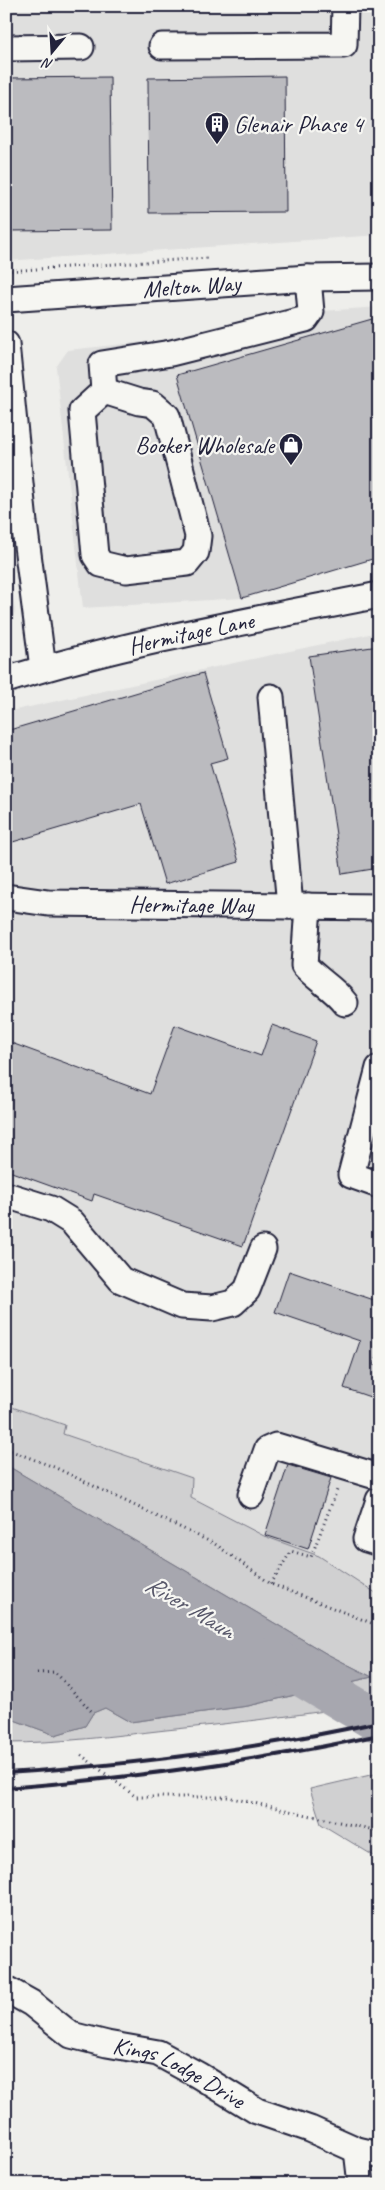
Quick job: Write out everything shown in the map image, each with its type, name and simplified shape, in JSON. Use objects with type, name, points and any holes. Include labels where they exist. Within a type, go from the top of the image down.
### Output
[{"type":"street","points":[[162,46],[344,45],[346,6]]},
{"type":"street","points":[[6,48],[81,47]]},
{"type":"street","name":"Melton Way","points":[[6,299],[308,278],[379,277]]},
{"type":"street","points":[[104,391],[102,364],[171,354],[306,319],[311,312],[308,278]]},
{"type":"street","points":[[6,344],[15,524],[43,668]]},
{"type":"street","points":[[104,391],[139,402],[153,404],[167,416],[198,536],[196,552],[187,563],[126,570],[101,564],[95,555],[82,411],[104,391]]},
{"type":"street","name":"Hermitage Lane","points":[[6,680],[43,668],[185,633],[379,595]]},
{"type":"street","points":[[271,697],[299,906],[304,965],[312,974],[337,992],[345,1004]]},
{"type":"street","name":"Hermitage Way","points":[[6,897],[48,903],[379,907]]},
{"type":"street","points":[[379,1068],[352,1175],[379,1185]]},
{"type":"street","points":[[6,1195],[51,1209],[72,1222],[121,1280],[182,1306],[212,1308],[233,1303],[247,1290],[263,1249]]},
{"type":"street","points":[[251,1495],[267,1450],[276,1446],[379,1477]]},
{"type":"street","points":[[379,1500],[366,1539],[379,1543]]},
{"type":"street","name":"Kings Lodge Drive","points":[[6,1989],[31,2002],[72,2034],[108,2044],[158,2053],[198,2074],[257,2111],[368,2152],[361,2184]]},
{"type":"path","points":[[6,1449],[54,1467],[215,1544],[270,1584],[379,1626]]},
{"type":"path","points":[[270,1584],[291,1551],[311,1557],[338,1485]]},
{"type":"path","points":[[36,1672],[54,1672],[93,1713]]},
{"type":"path","points":[[81,1755],[136,1797],[228,1797],[379,1831]]},
{"type":"shaded area","points":[[6,6],[379,6],[379,235],[6,261]]},
{"type":"shaded area","points":[[379,307],[379,557],[242,598],[83,608],[56,367],[68,350],[171,339],[280,314]]},
{"type":"shaded area","points":[[6,535],[15,611],[6,646]]},
{"type":"shaded area","points":[[379,632],[379,1595],[319,1556],[264,1536],[191,1498],[191,1478],[62,1434],[64,1425],[6,1405],[6,712]]},
{"type":"shaded area","points":[[6,1405],[65,1425],[63,1434],[192,1478],[191,1498],[264,1536],[319,1556],[379,1595],[379,1703],[272,1718],[106,1737],[6,1743],[6,1717],[55,1735],[85,1726],[93,1713],[105,1708],[130,1722],[248,1706],[372,1677],[327,1654],[6,1465]]},
{"type":"shaded area","points":[[379,1773],[379,1859],[321,1824],[310,1789]]},
{"type":"water","points":[[6,1465],[327,1654],[372,1677],[248,1706],[130,1722],[105,1708],[93,1713],[85,1726],[55,1735],[6,1717]]},
{"type":"building","name":"Glenair Phase 4","points":[[285,76],[286,212],[149,213],[148,78]]},
{"type":"building","points":[[110,77],[112,230],[6,231],[6,78]]},
{"type":"building","name":"Booker Wholesale","points":[[379,317],[379,557],[242,598],[177,375]]},
{"type":"building","points":[[379,646],[379,868],[342,874],[309,656]]},
{"type":"building","points":[[203,673],[228,758],[210,763],[239,862],[165,884],[141,804],[6,844],[6,731]]},
{"type":"building","points":[[175,1025],[261,1056],[272,1025],[316,1041],[243,1246],[94,1194],[92,1201],[6,1170],[6,1041],[150,1094]]},
{"type":"building","points":[[289,1271],[374,1300],[376,1296],[379,1297],[379,1347],[373,1365],[379,1367],[379,1400],[344,1388],[360,1341],[275,1312]]},
{"type":"building","points":[[288,1465],[331,1478],[308,1549],[265,1535]]},
{"type":"waterway","name":"River Maun","points":[[272,1658],[379,1722]]},
{"type":"railway","points":[[6,1773],[194,1755],[333,1732],[379,1722]]},
{"type":"railway","points":[[6,1788],[193,1768],[333,1745],[379,1735]]},
{"type":"place","name":"Glenair Phase 4","points":[[217,145]]},
{"type":"place","name":"Booker Wholesale","points":[[291,466]]}]
